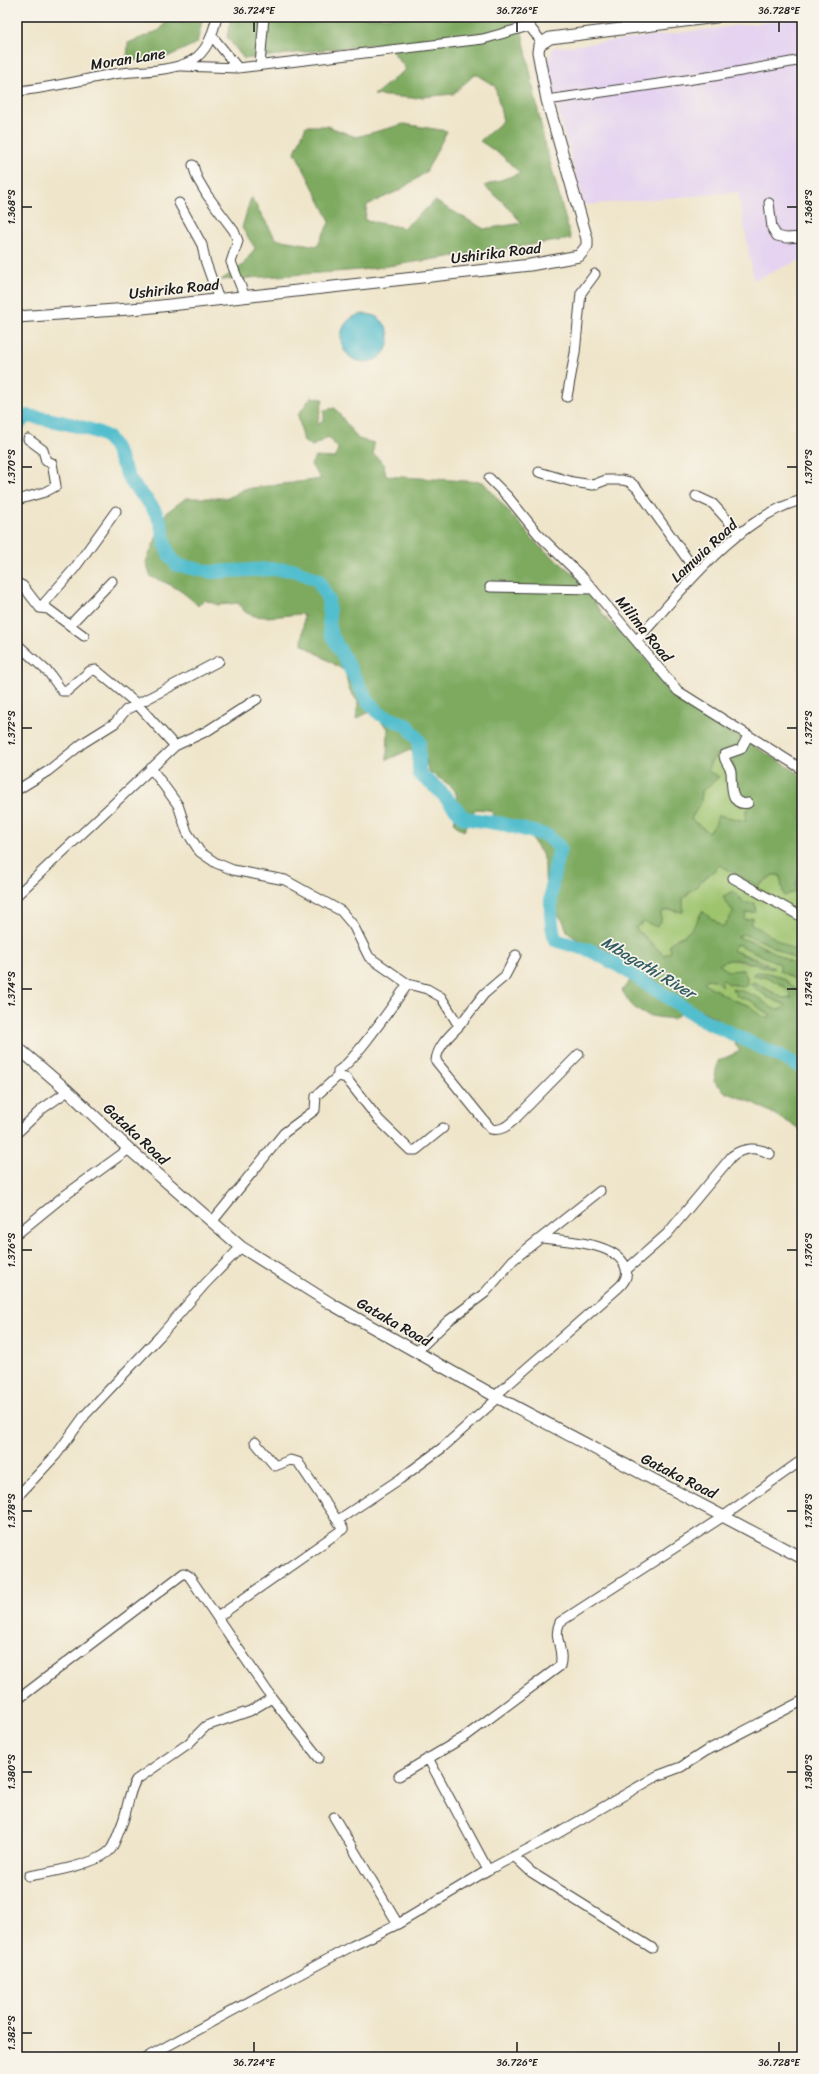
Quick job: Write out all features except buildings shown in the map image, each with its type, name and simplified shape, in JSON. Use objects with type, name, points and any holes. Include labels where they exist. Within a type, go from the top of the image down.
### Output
[{"type":"street","name":"Moran Lane","points":[[17,92],[115,74],[180,66],[197,57],[212,36],[217,17]]},
{"type":"street","points":[[260,65],[264,17]]},
{"type":"street","points":[[180,66],[238,68],[483,39],[529,26],[542,42],[550,38],[716,17]]},
{"type":"street","points":[[212,36],[238,68]]},
{"type":"street","name":"Ushirika Road","points":[[17,317],[143,308],[219,300],[530,265],[579,256],[587,246],[587,239],[547,100],[538,52],[539,45],[542,42]]},
{"type":"street","points":[[547,100],[714,76],[802,60]]},
{"type":"street","points":[[193,165],[197,178],[207,195],[234,231],[238,241],[231,262],[245,297]]},
{"type":"street","points":[[179,203],[202,245],[205,260],[219,300]]},
{"type":"street","points":[[769,203],[772,228],[777,236],[786,238],[802,237]]},
{"type":"street","points":[[567,397],[575,353],[581,293],[595,274]]},
{"type":"street","points":[[17,500],[45,492],[56,486],[52,463],[46,461],[43,450],[28,439]]},
{"type":"street","points":[[538,472],[573,482],[593,485],[606,480],[630,482],[637,488],[697,573]]},
{"type":"street","name":"Milima Road","points":[[489,478],[508,497],[538,534],[593,589],[678,691],[802,769]]},
{"type":"street","points":[[696,496],[713,504],[740,534]]},
{"type":"street","name":"Lamwia Road","points":[[637,640],[697,573],[740,534],[776,509],[802,500]]},
{"type":"street","points":[[40,608],[74,569],[116,511]]},
{"type":"street","points":[[70,625],[112,580]]},
{"type":"street","points":[[17,583],[23,586],[40,608],[48,610],[84,636]]},
{"type":"street","points":[[490,587],[593,589]]},
{"type":"street","points":[[17,644],[49,673],[62,691],[67,691],[93,670],[137,704],[175,746]]},
{"type":"street","points":[[17,790],[48,771],[83,743],[114,723],[126,710],[219,661]]},
{"type":"street","points":[[17,895],[175,746],[207,731],[258,699]]},
{"type":"street","points":[[748,736],[741,749],[724,755],[724,761],[731,771],[732,796],[744,804],[748,803]]},
{"type":"street","points":[[151,768],[178,805],[187,832],[200,852],[216,863],[233,870],[285,880],[341,911],[353,925],[368,957],[408,984],[427,989],[441,997],[459,1026]]},
{"type":"street","points":[[733,878],[802,917]]},
{"type":"street","points":[[516,955],[505,976],[484,994],[459,1026],[447,1038],[436,1054],[436,1061],[491,1129],[499,1130],[510,1123],[579,1054]]},
{"type":"street","points":[[212,1222],[284,1133],[315,1110],[316,1096],[338,1076],[338,1071],[343,1068],[361,1046],[408,984]]},
{"type":"street","name":"Gataka Road","points":[[17,1047],[68,1091],[129,1149],[241,1247],[333,1305],[496,1397],[802,1558]]},
{"type":"street","points":[[338,1076],[346,1078],[379,1120],[410,1150],[416,1150],[444,1128]]},
{"type":"street","points":[[17,1133],[42,1109],[68,1091]]},
{"type":"street","points":[[17,1234],[60,1199],[129,1149]]},
{"type":"street","points":[[626,1270],[667,1234],[732,1156],[738,1151],[753,1149],[763,1150],[770,1154]]},
{"type":"street","points":[[416,1352],[448,1321],[485,1293],[514,1260],[600,1191]]},
{"type":"street","points":[[343,1530],[338,1520],[400,1480],[430,1457],[624,1283],[626,1270],[617,1255],[606,1249],[542,1238]]},
{"type":"street","points":[[17,1497],[56,1455],[85,1416],[160,1336],[205,1284],[241,1247]]},
{"type":"street","points":[[256,1442],[275,1466],[290,1460],[298,1462],[343,1530]]},
{"type":"street","points":[[399,1776],[466,1736],[560,1666],[562,1654],[556,1637],[556,1629],[560,1622],[724,1516],[802,1460]]},
{"type":"street","points":[[219,1616],[343,1530]]},
{"type":"street","points":[[17,1700],[184,1573],[190,1576],[219,1616],[272,1698],[319,1758]]},
{"type":"street","points":[[29,1876],[62,1870],[106,1854],[111,1849],[122,1825],[136,1780],[190,1743],[206,1726],[250,1711],[272,1698]]},
{"type":"street","points":[[149,2056],[352,1946],[398,1924],[488,1870],[597,1812],[657,1776],[682,1767],[706,1752],[802,1701]]},
{"type":"street","points":[[428,1758],[488,1870]]},
{"type":"street","points":[[334,1817],[398,1924]]},
{"type":"street","points":[[514,1856],[531,1872],[652,1948]]},
{"type":"shaded area","points":[[802,18],[802,259],[754,280],[738,192],[584,205],[546,68],[553,48]]},
{"type":"green space","points":[[169,17],[203,17],[197,43],[165,58],[127,61],[128,43],[160,30]]},
{"type":"green space","points":[[231,17],[519,17],[544,140],[571,239],[361,270],[221,280],[243,265],[255,248],[242,228],[251,197],[276,239],[317,246],[330,221],[295,152],[306,126],[327,126],[356,137],[404,124],[447,131],[426,172],[400,190],[367,205],[365,220],[404,228],[435,201],[484,229],[522,223],[502,201],[484,186],[520,173],[501,155],[480,141],[503,121],[495,86],[475,74],[453,94],[412,98],[374,95],[406,69],[386,43],[244,59],[227,37]]},
{"type":"green space","points":[[311,397],[323,399],[317,425],[324,420],[324,410],[335,408],[358,439],[374,443],[373,454],[384,464],[386,476],[483,482],[539,546],[575,575],[608,621],[639,650],[667,689],[713,721],[802,775],[802,877],[797,880],[795,892],[784,896],[780,875],[773,875],[758,886],[720,865],[683,898],[683,912],[670,910],[661,912],[661,921],[657,927],[644,922],[635,928],[664,955],[671,952],[669,944],[684,936],[690,930],[702,911],[723,927],[734,912],[723,896],[734,891],[744,903],[755,903],[756,912],[746,913],[745,920],[753,918],[750,923],[802,955],[802,963],[764,942],[743,934],[737,937],[756,943],[802,968],[802,976],[794,979],[780,971],[780,964],[737,944],[732,950],[774,968],[771,969],[744,961],[730,960],[719,965],[728,971],[743,970],[747,977],[747,984],[743,986],[729,984],[722,979],[721,986],[715,980],[707,979],[704,983],[731,999],[750,1006],[758,1014],[768,1019],[771,1015],[762,1010],[752,1001],[737,996],[732,989],[754,996],[771,1007],[779,1010],[786,1005],[767,997],[750,984],[754,982],[783,998],[792,998],[786,988],[764,977],[753,975],[755,972],[775,975],[802,992],[802,1130],[756,1104],[725,1092],[714,1081],[718,1061],[740,1051],[716,1018],[692,1006],[673,1019],[656,1017],[637,1010],[632,1005],[622,990],[639,971],[602,947],[583,943],[568,933],[563,921],[546,900],[545,868],[542,854],[531,838],[511,831],[489,810],[475,809],[464,831],[454,824],[457,802],[454,790],[446,782],[428,771],[426,759],[409,750],[387,760],[388,728],[380,721],[379,707],[356,719],[358,702],[349,689],[345,671],[302,644],[304,614],[259,617],[243,610],[238,603],[218,605],[204,600],[198,606],[177,588],[151,577],[146,562],[167,512],[186,498],[228,498],[244,489],[321,479],[311,465],[315,457],[335,458],[338,448],[328,437],[313,446],[304,442],[298,415]],"holes":[[[726,752],[734,766],[735,795],[746,796],[753,804],[746,811],[746,821],[718,815],[715,825],[708,832],[691,819],[701,802],[702,791],[719,777],[708,771],[710,764],[716,756]]]},
{"type":"green space","points":[[726,752],[734,766],[735,780],[753,804],[746,822],[718,815],[716,825],[708,832],[691,819],[701,802],[702,791],[719,777],[708,771],[710,764],[716,756]]},
{"type":"green space","points":[[720,865],[758,886],[773,875],[780,875],[784,896],[802,877],[802,955],[750,923],[752,918],[745,921],[744,903],[740,897],[725,901],[734,912],[722,928],[702,912],[689,932],[677,938],[671,952],[664,955],[635,928],[644,921],[661,921],[661,912],[670,910],[683,912],[683,898]]},
{"type":"green space","points":[[743,934],[764,942],[802,963],[802,968],[756,943],[737,937]]},
{"type":"green space","points":[[737,944],[780,964],[794,979],[802,976],[800,986],[802,992],[794,988],[779,976],[766,974],[753,975],[771,979],[786,988],[790,993],[792,998],[783,998],[754,982],[751,984],[767,997],[786,1005],[779,1010],[771,1007],[754,996],[732,989],[737,996],[752,1001],[762,1010],[771,1015],[769,1019],[758,1014],[750,1006],[731,999],[704,983],[707,979],[715,980],[721,986],[722,978],[729,984],[743,986],[743,970],[728,971],[719,965],[725,961],[731,960],[760,965],[767,963],[732,950]]},
{"type":"water","points":[[360,314],[370,314],[379,318],[385,324],[388,329],[388,347],[379,358],[370,362],[360,362],[351,358],[345,352],[341,343],[341,333],[345,324],[351,318]]},
{"type":"waterway","name":"Mbagathi River","points":[[17,425],[27,416],[35,417],[82,427],[94,431],[109,439],[116,449],[132,483],[150,504],[161,523],[166,548],[177,565],[211,572],[274,569],[295,570],[318,580],[328,599],[330,632],[367,700],[380,714],[408,726],[419,741],[419,774],[439,790],[464,818],[503,824],[548,836],[560,848],[554,871],[551,894],[551,917],[555,940],[592,951],[621,967],[703,1020],[802,1067]]}]
